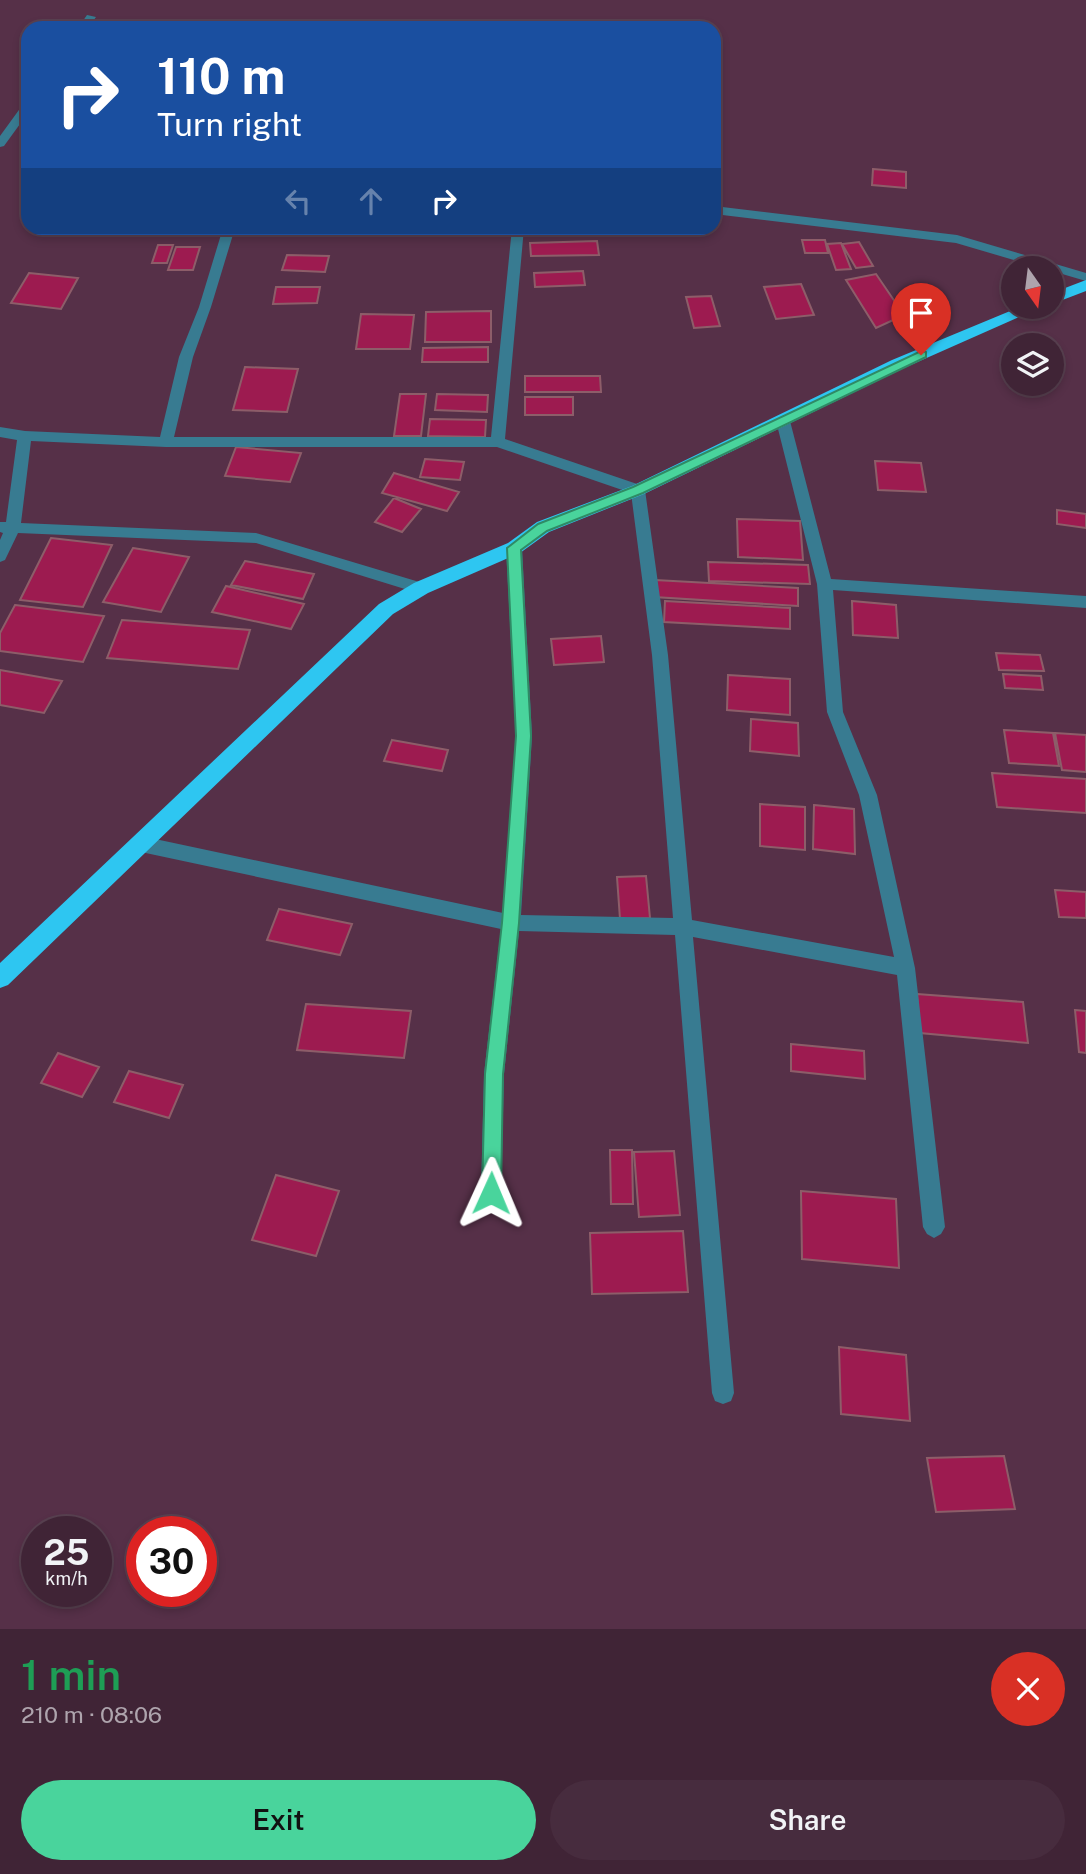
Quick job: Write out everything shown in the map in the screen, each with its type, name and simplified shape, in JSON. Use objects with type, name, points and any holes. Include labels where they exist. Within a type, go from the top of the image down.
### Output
[{"type":"highway","points":[[1064,294],[1086,285]]},
{"type":"highway","points":[[0,978],[386,609],[421,588],[514,548],[543,527],[638,490],[898,364],[1005,319]]},
{"type":"street","points":[[88,21],[91,17]]},
{"type":"street","points":[[0,145],[21,115]]},
{"type":"street","points":[[721,211],[957,239],[1086,276]]},
{"type":"street","points":[[166,442],[186,357],[227,235]]},
{"type":"street","points":[[498,442],[517,235]]},
{"type":"street","points":[[783,421],[825,584],[835,712],[867,795],[905,968],[934,1227]]},
{"type":"street","points":[[0,432],[25,436],[166,442],[498,442],[638,490],[660,655],[723,1392]]},
{"type":"street","points":[[0,556],[25,436]]},
{"type":"street","points":[[6,528],[256,538],[421,588]]},
{"type":"street","points":[[491,1193],[494,1074],[511,923],[524,736],[514,548]]},
{"type":"street","points":[[825,584],[1086,602]]},
{"type":"street","points":[[141,844],[511,923],[682,928],[905,968]]},
{"type":"building","points":[[873,169],[906,172],[906,188],[872,185]]},
{"type":"building","points":[[802,240],[825,240],[828,253],[805,253]]},
{"type":"building","points":[[597,241],[599,255],[531,256],[530,243]]},
{"type":"building","points":[[859,242],[873,266],[856,268],[842,244]]},
{"type":"building","points":[[841,243],[851,269],[836,270],[827,244]]},
{"type":"building","points":[[158,245],[173,245],[167,263],[152,263]]},
{"type":"building","points":[[176,247],[200,247],[193,270],[168,270]]},
{"type":"building","points":[[287,255],[329,256],[325,272],[282,270]]},
{"type":"building","points":[[583,271],[585,285],[535,287],[534,273]]},
{"type":"building","points":[[29,273],[78,278],[61,309],[11,303]]},
{"type":"building","points":[[876,274],[904,315],[876,328],[846,280]]},
{"type":"building","points":[[801,284],[814,315],[776,319],[764,287]]},
{"type":"building","points":[[276,287],[320,287],[317,303],[273,304]]},
{"type":"building","points":[[711,296],[720,326],[694,328],[686,297]]},
{"type":"building","points":[[491,311],[491,342],[425,342],[426,312]]},
{"type":"building","points":[[361,314],[414,315],[410,349],[356,349]]},
{"type":"building","points":[[488,347],[488,362],[422,362],[423,348]]},
{"type":"building","points":[[245,367],[298,369],[287,412],[233,410]]},
{"type":"building","points":[[525,376],[600,376],[601,392],[525,392]]},
{"type":"building","points":[[400,394],[426,394],[421,436],[394,436]]},
{"type":"building","points":[[437,394],[488,395],[487,412],[435,410]]},
{"type":"building","points":[[525,397],[573,397],[573,415],[525,415]]},
{"type":"building","points":[[430,419],[486,420],[485,437],[428,436]]},
{"type":"building","points":[[236,447],[301,453],[290,482],[225,476]]},
{"type":"building","points":[[425,459],[464,462],[460,480],[420,477]]},
{"type":"building","points":[[875,461],[921,463],[926,492],[878,490]]},
{"type":"building","points":[[394,473],[459,492],[447,511],[382,493]]},
{"type":"building","points":[[394,498],[421,509],[402,532],[375,522]]},
{"type":"building","points":[[1057,510],[1086,514],[1086,528],[1057,524]]},
{"type":"building","points":[[737,519],[800,521],[803,560],[738,557]]},
{"type":"building","points":[[51,538],[112,545],[83,607],[20,600]]},
{"type":"building","points":[[133,548],[189,557],[161,612],[103,602]]},
{"type":"building","points":[[245,561],[314,574],[303,599],[231,585]]},
{"type":"building","points":[[708,562],[808,565],[810,584],[709,581]]},
{"type":"building","points":[[655,580],[798,588],[798,606],[654,597]]},
{"type":"building","points":[[226,586],[304,604],[291,629],[212,612]]},
{"type":"building","points":[[665,601],[790,608],[790,629],[664,622]]},
{"type":"building","points":[[852,601],[896,605],[898,638],[853,635]]},
{"type":"building","points":[[15,605],[104,616],[83,662],[0,651],[0,633]]},
{"type":"building","points":[[122,620],[250,630],[238,669],[107,658]]},
{"type":"building","points":[[601,636],[604,662],[554,665],[551,639]]},
{"type":"building","points":[[996,653],[1040,655],[1044,671],[999,670]]},
{"type":"building","points":[[0,670],[62,681],[44,713],[0,705]]},
{"type":"building","points":[[1003,674],[1041,676],[1043,690],[1005,688]]},
{"type":"building","points":[[728,675],[790,679],[790,715],[727,710]]},
{"type":"building","points":[[751,719],[798,723],[799,756],[750,751]]},
{"type":"building","points":[[1004,730],[1053,733],[1059,766],[1009,763]]},
{"type":"building","points":[[1055,733],[1086,735],[1086,772],[1062,770]]},
{"type":"building","points":[[392,740],[448,750],[442,771],[384,761]]},
{"type":"building","points":[[992,773],[1086,779],[1086,813],[997,807]]},
{"type":"building","points":[[760,804],[805,807],[805,850],[760,846]]},
{"type":"building","points":[[814,805],[854,809],[855,854],[813,849]]},
{"type":"building","points":[[646,876],[650,918],[620,919],[617,877]]},
{"type":"building","points":[[1055,890],[1086,892],[1086,918],[1059,917]]},
{"type":"building","points":[[279,909],[352,924],[340,955],[267,940]]},
{"type":"building","points":[[917,994],[1023,1002],[1028,1043],[920,1033]]},
{"type":"building","points":[[306,1004],[411,1011],[404,1058],[297,1050]]},
{"type":"building","points":[[1075,1010],[1086,1011],[1086,1053],[1079,1052]]},
{"type":"building","points":[[791,1044],[864,1051],[865,1079],[791,1071]]},
{"type":"building","points":[[58,1053],[99,1067],[82,1097],[41,1083]]},
{"type":"building","points":[[129,1071],[183,1085],[169,1118],[114,1102]]},
{"type":"building","points":[[610,1150],[632,1150],[633,1204],[611,1204]]},
{"type":"building","points":[[674,1151],[680,1215],[639,1217],[634,1152]]},
{"type":"building","points":[[276,1175],[339,1191],[316,1256],[252,1240]]},
{"type":"building","points":[[801,1191],[896,1199],[899,1268],[802,1259]]},
{"type":"building","points":[[683,1231],[688,1292],[592,1294],[590,1233]]},
{"type":"building","points":[[839,1347],[906,1355],[910,1421],[841,1414]]},
{"type":"building","points":[[1004,1456],[1015,1509],[936,1512],[927,1458]]},
{"type":"route","points":[[491,1193],[494,1074],[511,923],[524,736],[514,548],[543,527],[638,490],[921,355]]}]
